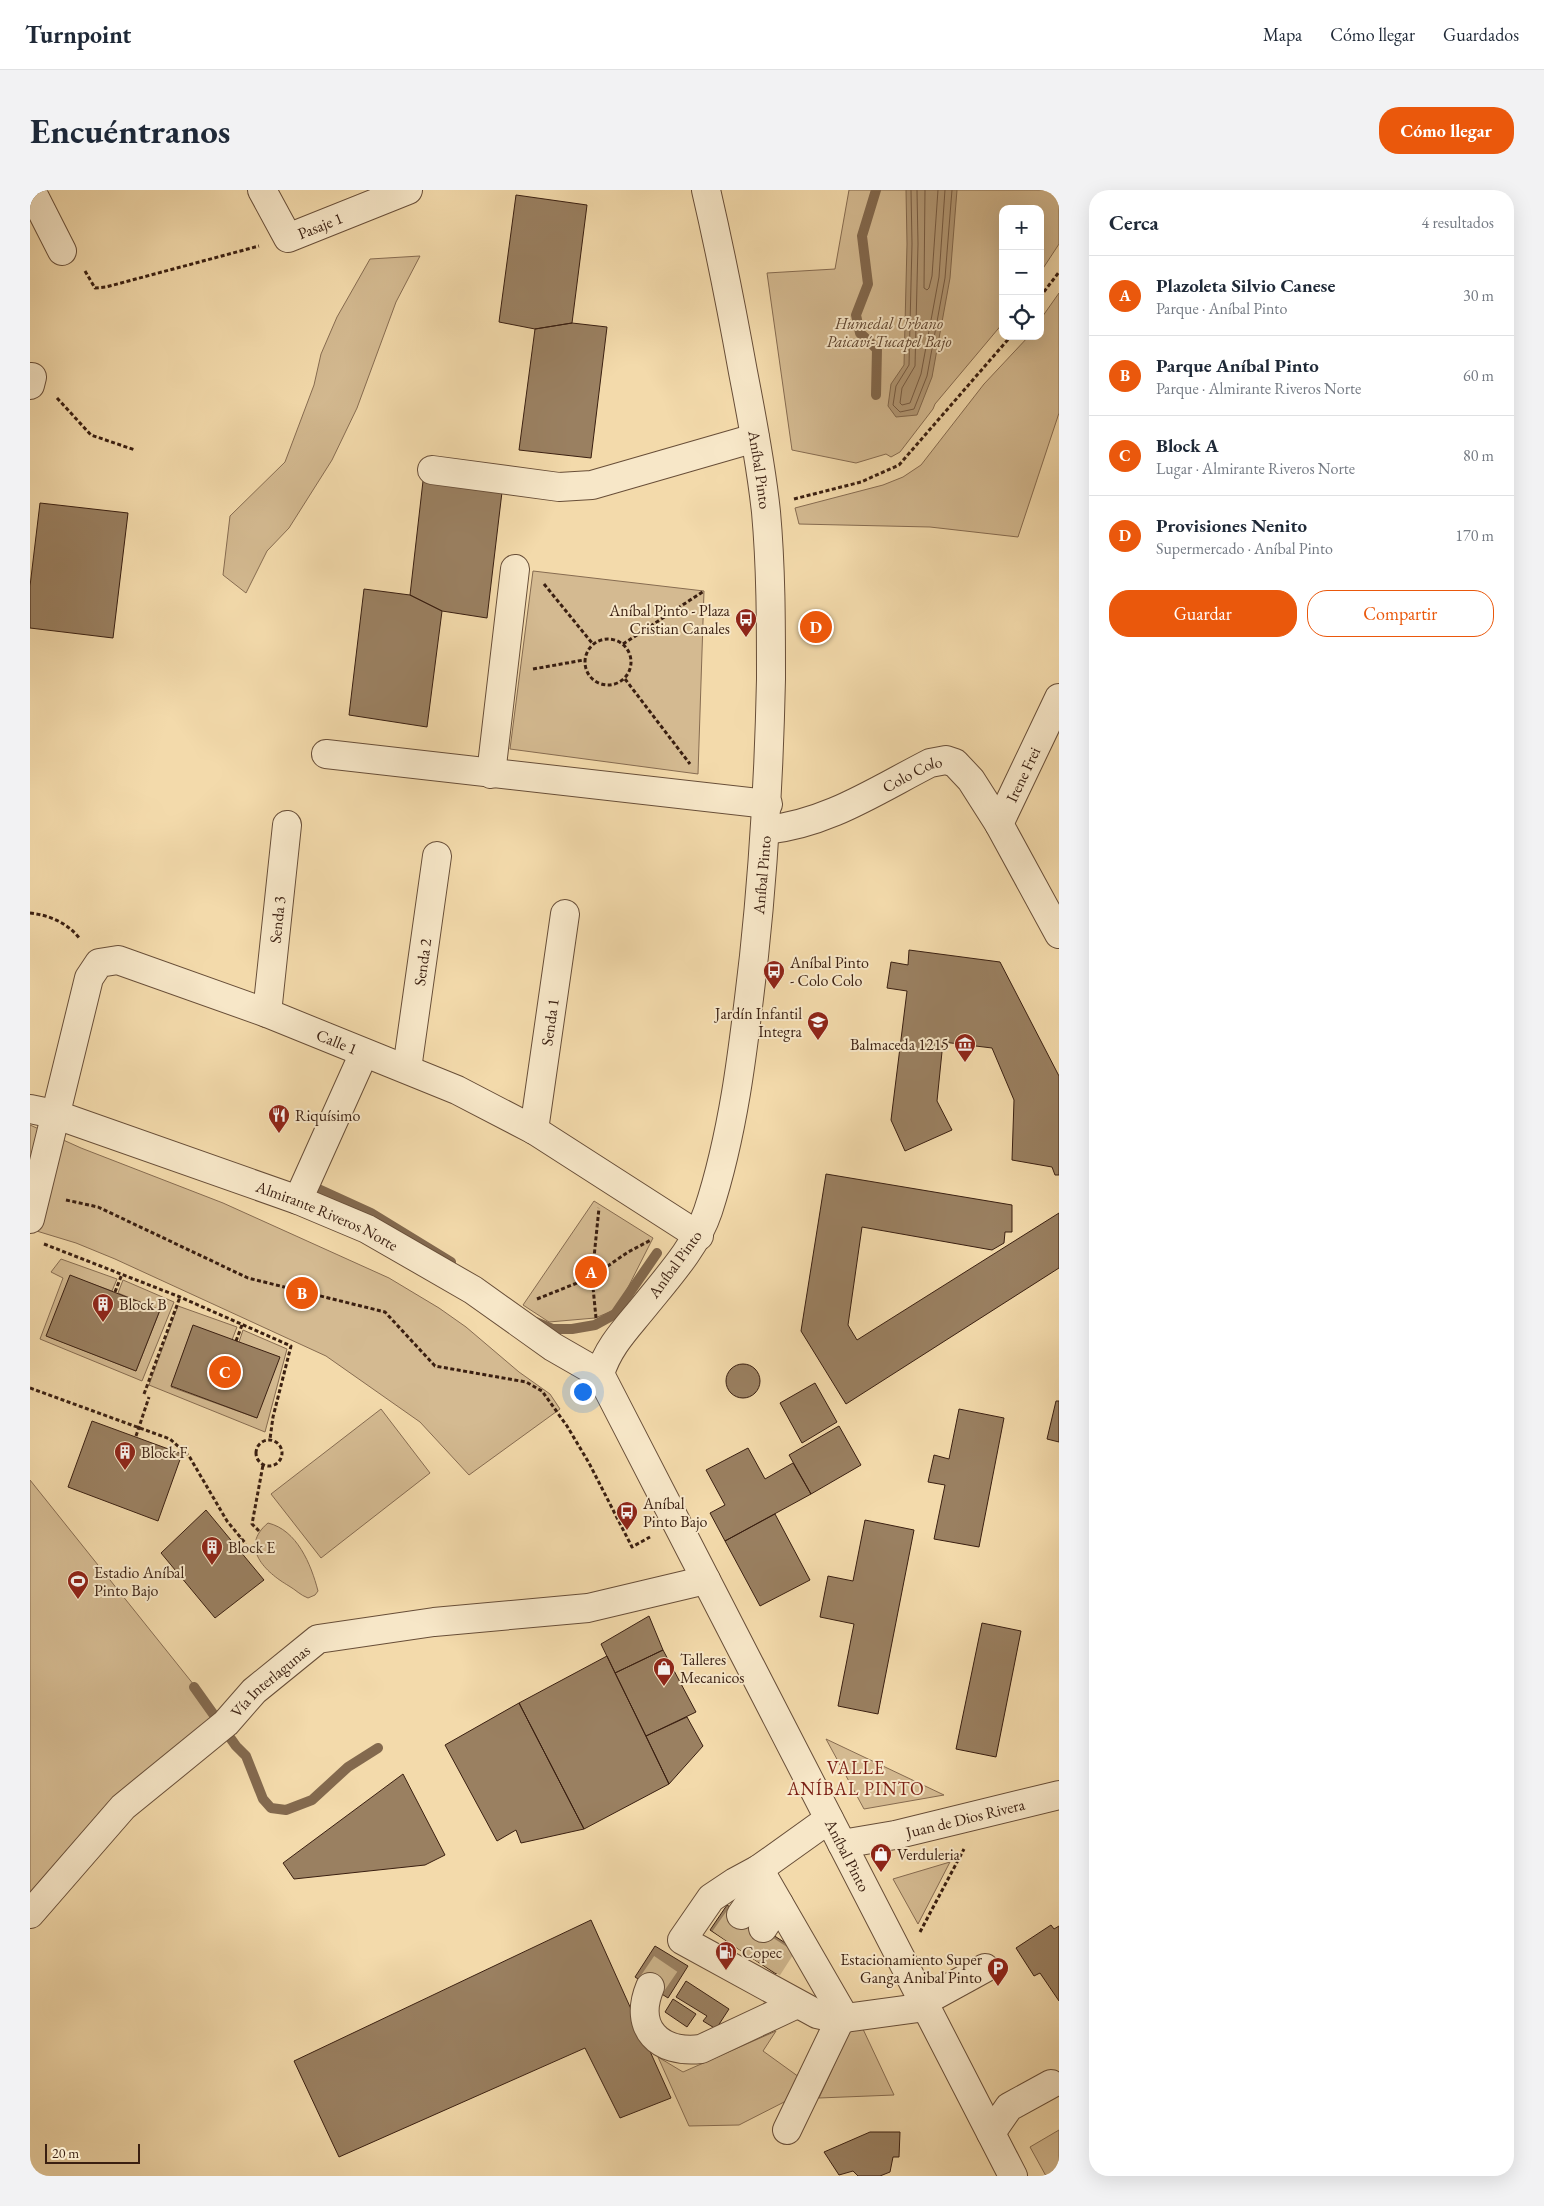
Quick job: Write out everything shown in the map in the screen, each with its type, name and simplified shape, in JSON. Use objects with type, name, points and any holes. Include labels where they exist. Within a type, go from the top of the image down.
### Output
[{"type":"street","points":[[31,190],[62,251]]},
{"type":"street","points":[[262,190],[288,238]]},
{"type":"street","name":"Pasaje 1","points":[[288,238],[408,190]]},
{"type":"street","name":"Aníbal Pinto","points":[[706,190],[718,241],[755,438],[766,512],[771,640],[767,817],[760,902],[739,1074],[717,1179],[693,1233],[620,1335],[605,1358],[600,1374],[1013,2176]]},
{"type":"street","points":[[432,470],[560,487],[592,485],[755,438]]},
{"type":"street","points":[[491,774],[527,573]]},
{"type":"street","name":"Irene Frei","points":[[999,824],[1059,698]]},
{"type":"street","name":"Colo Colo","points":[[326,754],[491,774],[810,822],[828,816],[938,760],[955,763],[963,769],[999,824],[1059,934]]},
{"type":"street","name":"Senda 3","points":[[267,1014],[288,825]]},
{"type":"street","name":"Senda 2","points":[[407,1069],[437,856]]},
{"type":"street","name":"Senda 1","points":[[534,1130],[565,914]]},
{"type":"street","name":"Calle 1","points":[[99,963],[118,960],[267,1014],[457,1090],[534,1130],[693,1233]]},
{"type":"street","points":[[33,1230],[38,1187],[42,1112],[89,978],[99,963]]},
{"type":"street","points":[[298,1200],[364,1053]]},
{"type":"street","name":"Almirante Riveros Norte","points":[[42,1112],[298,1200],[367,1229],[455,1280],[553,1347],[600,1374]]},
{"type":"street","name":"Vía Interlagunas","points":[[30,1914],[123,1807],[226,1723],[254,1691],[318,1639],[434,1622],[588,1608],[706,1580]]},
{"type":"street","name":"Juan de Dios Rivera","points":[[842,1844],[895,1835],[1059,1795]]},
{"type":"street","points":[[829,1819],[762,1875],[735,1882],[711,1898],[676,1948],[740,1961],[797,2004],[817,2014],[835,2018],[924,2005],[985,1968]]},
{"type":"street","points":[[762,1875],[779,1904],[770,1928]]},
{"type":"street","points":[[762,1875],[770,1928],[845,2018]]},
{"type":"street","points":[[650,1987],[645,2000],[645,2015],[650,2030],[658,2041],[671,2048],[687,2051],[701,2049],[797,2004]]},
{"type":"street","points":[[787,2130],[840,2022],[845,2018]]},
{"type":"street","points":[[991,2134],[1009,2107],[1051,2084]]},
{"type":"path","points":[[62,251],[77,256],[95,288],[106,287],[288,238]]},
{"type":"path","points":[[1042,295],[1059,272]]},
{"type":"path","points":[[766,512],[797,498],[861,482],[899,465],[1007,340]]},
{"type":"path","points":[[31,381],[45,385],[91,435],[135,450]]},
{"type":"path","points":[[527,573],[592,643]]},
{"type":"path","points":[[623,644],[704,590]]},
{"type":"path","points":[[610,638],[619,640],[623,644],[628,652],[631,663],[629,674],[625,679],[612,685],[597,683],[588,674],[584,660],[586,651],[592,643],[610,638]]},
{"type":"path","points":[[529,670],[584,660]]},
{"type":"path","points":[[625,679],[692,766]]},
{"type":"path","points":[[30,914],[47,915],[74,931],[99,963]]},
{"type":"path","points":[[601,1174],[592,1276],[595,1318],[620,1335]]},
{"type":"path","points":[[38,1187],[63,1199],[98,1207],[248,1278],[385,1312],[435,1366],[526,1382],[542,1391],[567,1426],[589,1463],[632,1548],[677,1523]]},
{"type":"path","points":[[33,1230],[122,1274],[180,1297],[291,1346],[273,1417],[270,1439]]},
{"type":"path","points":[[532,1302],[592,1276],[653,1238],[693,1233]]},
{"type":"path","points":[[115,1292],[122,1274]]},
{"type":"path","points":[[144,1394],[180,1297]]},
{"type":"path","points":[[236,1341],[242,1325]]},
{"type":"path","points":[[30,1388],[170,1438],[189,1456],[213,1494],[220,1510],[246,1544]]},
{"type":"path","points":[[136,1436],[149,1397]]},
{"type":"path","points":[[270,1439],[279,1444],[282,1456],[279,1462],[274,1465],[263,1465],[257,1460],[255,1452],[257,1446],[263,1440],[270,1439]]},
{"type":"path","points":[[259,1531],[252,1524],[263,1465]]},
{"type":"path","points":[[235,1544],[242,1538]]},
{"type":"path","points":[[908,1971],[917,1937],[980,1814]]},
{"type":"green space","name":"Humedal Urbano Paicaví-Tucapel Bajo","points":[[849,190],[1059,190],[1059,244],[1044,267],[1044,205],[999,205],[999,328],[935,404],[900,452],[891,457],[886,454],[856,463],[792,450],[767,273],[835,269]]},
{"type":"green space","points":[[420,256],[396,302],[357,408],[332,460],[289,528],[267,551],[246,593],[223,575],[230,516],[285,462],[314,385],[321,354],[337,317],[370,259]]},
{"type":"green space","points":[[1059,293],[1059,413],[1018,537],[930,527],[799,524],[795,508],[883,485],[903,477],[921,465],[984,384],[1025,340],[1044,340],[1044,314]]},
{"type":"green space","points":[[533,571],[704,591],[698,774],[510,749]]},
{"type":"green space","points":[[30,1125],[81,1148],[223,1203],[389,1278],[439,1308],[466,1327],[519,1372],[550,1394],[560,1409],[469,1475],[420,1422],[326,1356],[115,1259],[76,1243],[30,1229]]},
{"type":"green space","points":[[594,1201],[653,1238],[617,1309],[595,1318],[549,1322],[523,1305]]},
{"type":"green space","points":[[61,1259],[117,1279],[112,1291],[70,1276],[47,1336],[136,1371],[160,1310],[118,1293],[123,1280],[174,1302],[142,1381],[40,1339],[63,1278],[51,1272]]},
{"type":"green space","points":[[178,1306],[237,1327],[232,1340],[193,1326],[171,1387],[257,1418],[239,1342],[243,1330],[287,1349],[265,1432],[149,1385]]},
{"type":"green space","points":[[381,1409],[430,1473],[321,1558],[271,1494]]},
{"type":"green space","name":"Estadio Aníbal Pinto Bajo","points":[[30,1480],[222,1720],[30,1897]]},
{"type":"green space","points":[[268,1523],[278,1527],[295,1540],[307,1559],[315,1581],[318,1591],[315,1595],[308,1598],[300,1594],[264,1566],[256,1550],[256,1541],[260,1532]]},
{"type":"green space","points":[[826,1739],[944,1795],[864,1809]]},
{"type":"green space","points":[[950,1862],[918,1924],[893,1879]]},
{"type":"green space","points":[[862,2027],[894,2095],[819,2098],[851,2028]]},
{"type":"green space","points":[[776,2031],[763,2051],[799,2077],[790,2099],[739,2125],[689,2126],[658,2057],[683,2072]]},
{"type":"green space","points":[[1059,2130],[1059,2176],[1046,2176],[1030,2147]]},
{"type":"water","points":[[906,190],[957,190],[950,278],[932,377],[917,415],[896,417],[888,406],[891,384],[904,365],[907,244]]},
{"type":"building","points":[[516,195],[587,205],[572,323],[535,329],[499,322]]},
{"type":"building","points":[[572,323],[607,327],[591,458],[519,450],[535,329]]},
{"type":"building","points":[[423,481],[502,492],[487,618],[442,611],[410,595]]},
{"type":"building","points":[[40,503],[128,513],[113,638],[30,628],[30,586]]},
{"type":"building","points":[[364,589],[410,595],[442,611],[427,727],[349,715]]},
{"type":"building","points":[[909,950],[1000,962],[1059,1076],[1059,1175],[1055,1175],[1052,1167],[1012,1160],[1014,1100],[992,1048],[943,1042],[937,1101],[952,1130],[905,1151],[891,1120],[907,991],[887,988],[891,962],[908,965]]},
{"type":"building","points":[[826,1174],[1012,1205],[1012,1232],[1005,1232],[1004,1243],[992,1250],[862,1227],[848,1325],[857,1340],[1059,1213],[1059,1268],[846,1404],[801,1331]]},
{"type":"building","name":"Block B","points":[[70,1275],[160,1310],[136,1371],[46,1336]]},
{"type":"building","points":[[193,1325],[280,1357],[257,1418],[171,1386]]},
{"type":"building","points":[[743,1364],[750,1365],[755,1369],[759,1374],[759,1388],[755,1393],[750,1397],[743,1398],[736,1397],[731,1393],[727,1388],[726,1381],[727,1374],[731,1369],[736,1365]]},
{"type":"building","points":[[815,1383],[837,1422],[802,1443],[780,1403]]},
{"type":"building","points":[[1056,1401],[1059,1401],[1059,1442],[1047,1439]]},
{"type":"building","points":[[959,1409],[1004,1418],[979,1547],[934,1539],[945,1485],[928,1482],[934,1455],[949,1459]]},
{"type":"building","name":"Block F","points":[[92,1421],[182,1454],[158,1521],[68,1487]]},
{"type":"building","points":[[839,1426],[861,1465],[811,1494],[789,1455]]},
{"type":"building","points":[[748,1448],[765,1479],[793,1463],[811,1494],[725,1541],[710,1513],[725,1505],[706,1470]]},
{"type":"building","name":"Block E","points":[[206,1510],[264,1580],[215,1618],[161,1553]]},
{"type":"building","points":[[775,1514],[810,1580],[760,1606],[725,1541]]},
{"type":"building","points":[[865,1520],[914,1530],[878,1714],[838,1706],[854,1624],[820,1617],[828,1576],[853,1581]]},
{"type":"building","points":[[649,1616],[663,1650],[615,1673],[601,1644]]},
{"type":"building","points":[[982,1623],[1021,1631],[996,1757],[956,1749]]},
{"type":"building","points":[[663,1650],[696,1712],[646,1736],[615,1673]]},
{"type":"building","points":[[607,1656],[669,1784],[584,1829],[519,1703]]},
{"type":"building","points":[[519,1703],[584,1829],[521,1843],[516,1830],[497,1841],[445,1745]]},
{"type":"building","points":[[687,1717],[703,1746],[669,1784],[646,1736]]},
{"type":"building","points":[[403,1774],[445,1855],[425,1865],[294,1879],[283,1863]]},
{"type":"building","points":[[727,1905],[793,1948],[776,1974],[710,1930]]},
{"type":"building","points":[[591,1920],[671,2098],[620,2118],[585,2048],[339,2157],[294,2061]]},
{"type":"building","points":[[1051,1925],[1054,1929],[1059,1926],[1059,2001],[1040,1973],[1034,1976],[1016,1948]]},
{"type":"building","points":[[655,1946],[688,1966],[668,1998],[635,1977]]},
{"type":"building","points":[[686,1981],[729,2009],[716,2029],[703,2021],[707,2016],[676,1997]]},
{"type":"building","points":[[673,1999],[696,2014],[687,2027],[665,2012]]},
{"type":"building","points":[[870,2132],[900,2132],[899,2157],[893,2157],[890,2172],[880,2176],[858,2176],[853,2171],[839,2175],[824,2152]]},
{"type":"waterway","points":[[876,190],[862,236],[868,284],[856,315],[860,333],[877,349],[876,395]]},
{"type":"waterway","points":[[314,1187],[371,1213],[451,1262]]},
{"type":"waterway","points":[[536,1322],[553,1329],[572,1329],[595,1325],[615,1314],[657,1253]]},
{"type":"waterway","points":[[194,1687],[236,1746],[246,1756],[263,1799],[271,1808],[286,1810],[312,1800],[348,1767],[378,1748]]},
{"type":"tunnel","points":[[724,1939],[741,1915]]},
{"type":"tunnel","points":[[746,1954],[763,1928]]},
{"type":"tunnel","points":[[768,1968],[784,1943]]},
{"type":"tunnel","points":[[650,1987],[671,1956]]},
{"type":"place","name":"Provisiones Nenito","points":[[816,627]]},
{"type":"place","name":"Aníbal Pinto - Plaza Cristian Canales","points":[[746,638]]},
{"type":"place","name":"Aníbal Pinto - Colo Colo","points":[[774,990]]},
{"type":"place","name":"Jardín Infantil Integra","points":[[818,1041]]},
{"type":"place","name":"Balmaceda 1215","points":[[965,1063]]},
{"type":"place","name":"Riquísimo","points":[[279,1134]]},
{"type":"place","name":"Plazoleta Silvio Canese","points":[[591,1272]]},
{"type":"place","name":"Parque Aníbal Pinto","points":[[302,1293]]},
{"type":"place","name":"Block B","points":[[103,1323]]},
{"type":"place","name":"Block A","points":[[225,1372]]},
{"type":"place","name":"Block F","points":[[125,1471]]},
{"type":"place","name":"Aníbal Pinto Bajo","points":[[627,1531]]},
{"type":"place","name":"Block E","points":[[212,1566]]},
{"type":"place","name":"Estadio Aníbal Pinto Bajo","points":[[78,1600]]},
{"type":"place","name":"Talleres Mecanicos","points":[[664,1687]]},
{"type":"place","name":"Verduleria","points":[[881,1873]]},
{"type":"place","name":"Copec","points":[[726,1971]]},
{"type":"place","name":"Estacionamiento Super Ganga Anibal Pinto","points":[[998,1987]]},
{"type":"district","name":"VALLE ANÍBAL PINTO","points":[[856,1777]]}]
